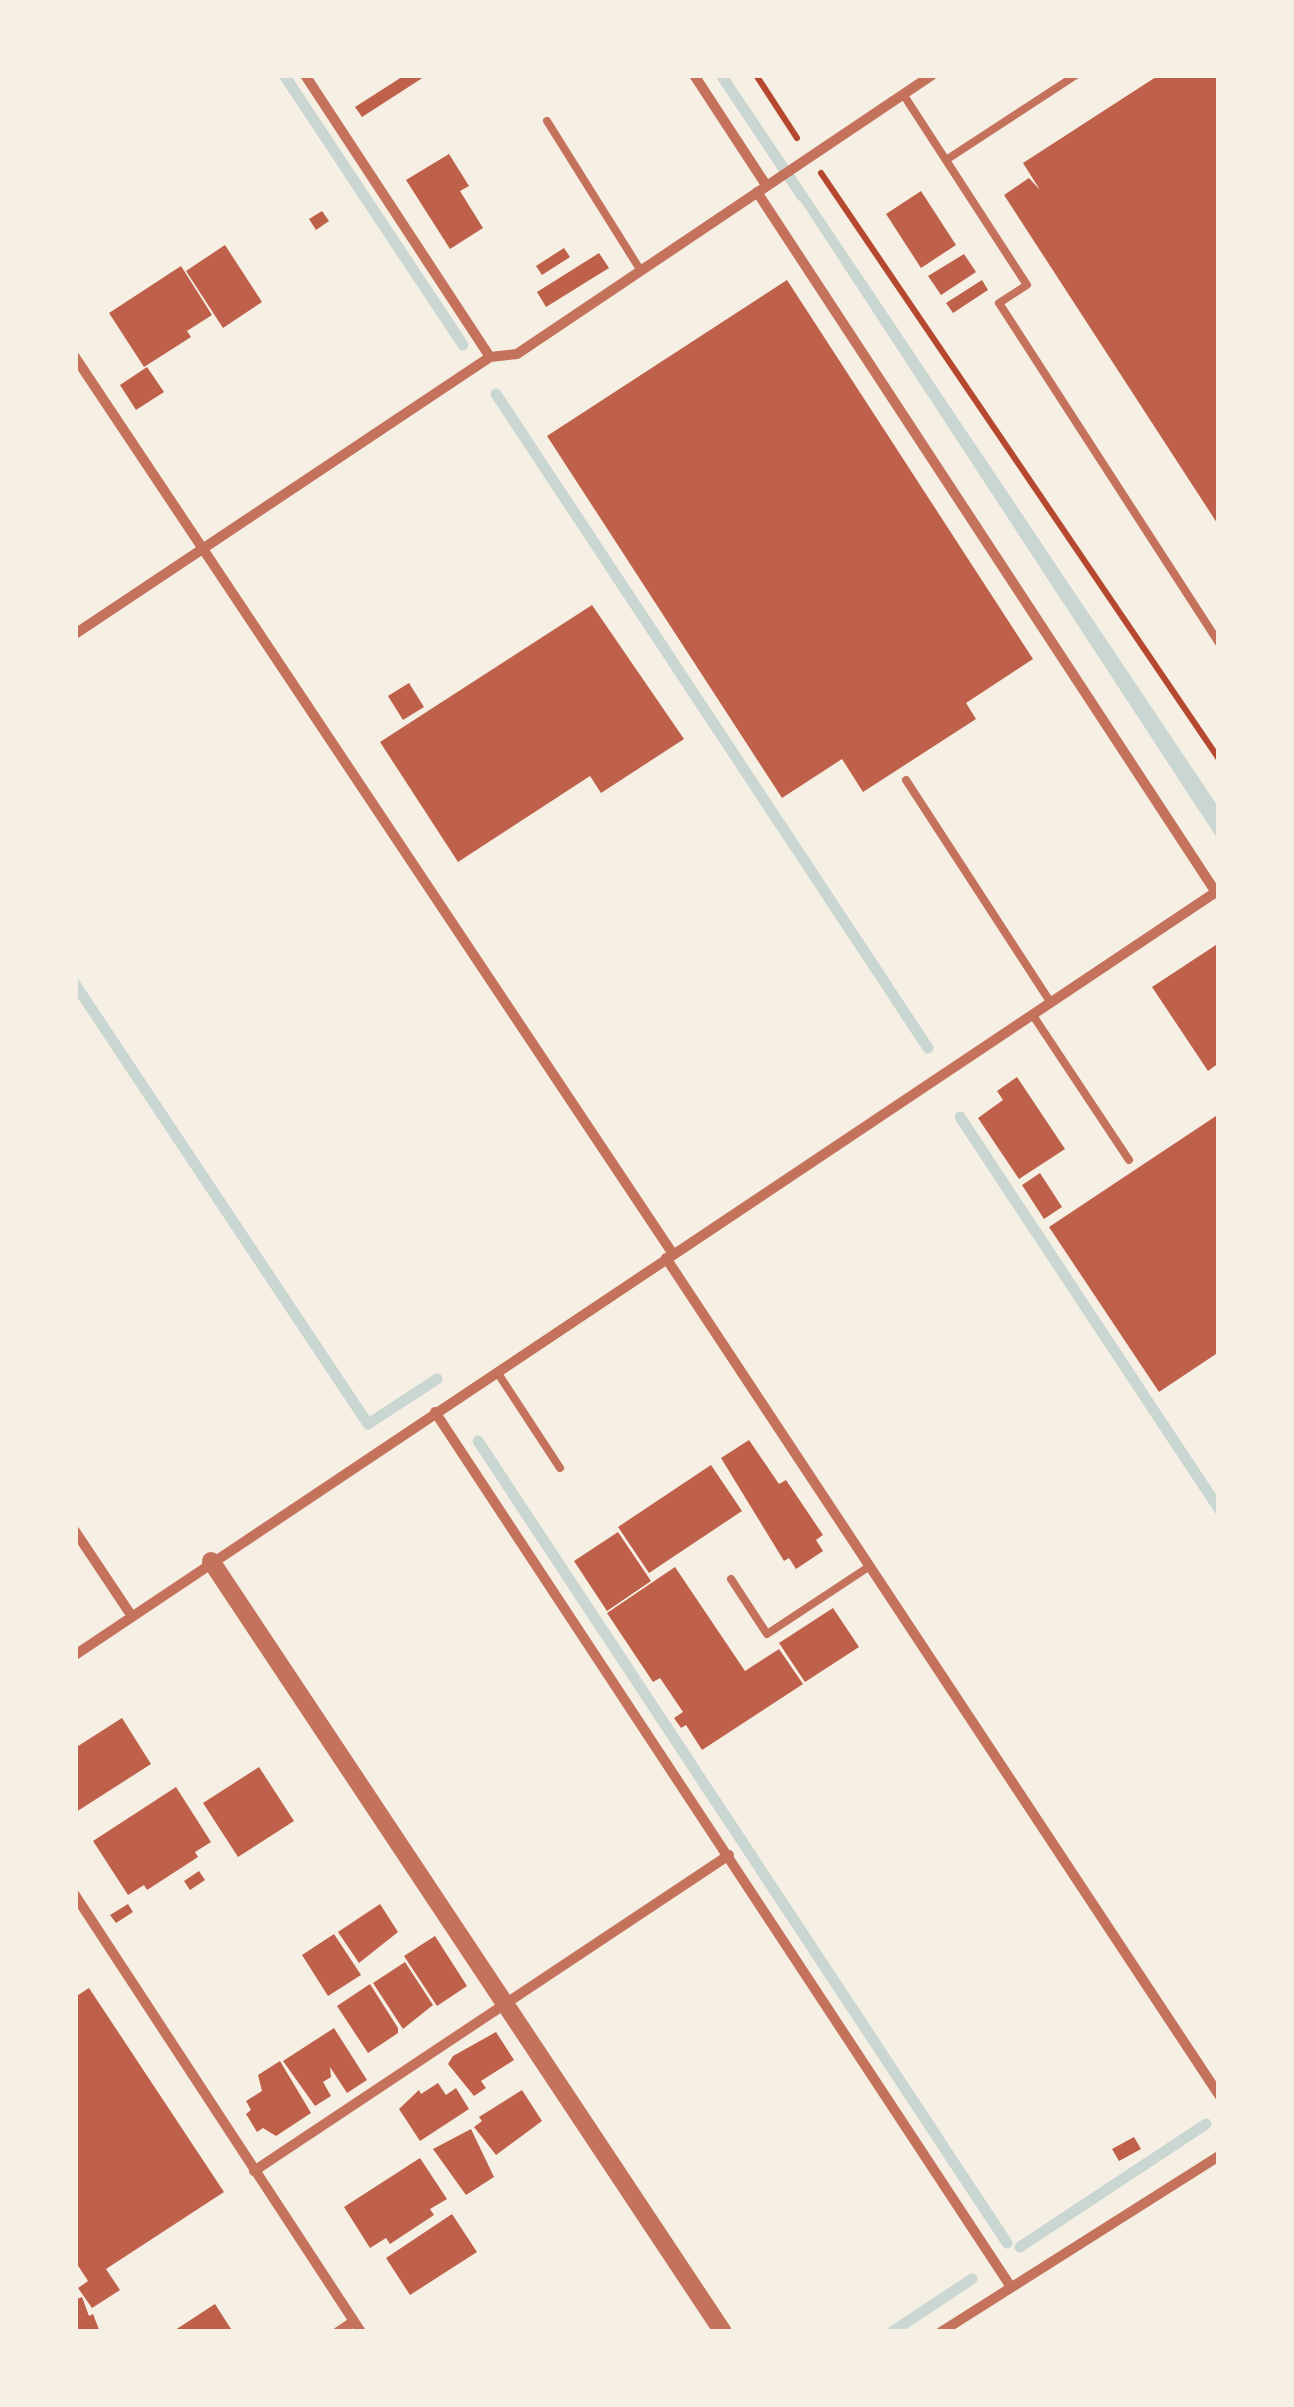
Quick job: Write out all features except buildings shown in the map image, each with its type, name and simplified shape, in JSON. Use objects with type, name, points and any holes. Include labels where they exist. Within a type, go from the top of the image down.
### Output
[{"type":"street","points":[[305,75],[490,357]]},
{"type":"street","points":[[75,1655],[1218,893],[694,75]]},
{"type":"street","points":[[75,634],[490,357],[517,354],[932,75]]},
{"type":"street","points":[[75,357],[1219,2095]]},
{"type":"street","points":[[435,1412],[1012,2287]]},
{"type":"street","points":[[75,1530],[131,1615]]},
{"type":"street","points":[[211,1561],[722,2332]]},
{"type":"street","points":[[254,2171],[729,1854]]},
{"type":"street","points":[[75,1895],[361,2332]]},
{"type":"street","points":[[941,2332],[1219,2156]]},
{"type":"street","points":[[338,2332],[353,2322]]},
{"type":"lane","points":[[946,160],[1076,75]]},
{"type":"lane","points":[[903,94],[1027,285],[998,303],[1219,643]]},
{"type":"lane","points":[[547,122],[641,270]]},
{"type":"lane","points":[[906,780],[1050,1002]]},
{"type":"lane","points":[[1032,1014],[1129,1160]]},
{"type":"lane","points":[[496,1372],[560,1468]]},
{"type":"lane","points":[[731,1579],[768,1634],[870,1566]]},
{"type":"path","points":[[756,75],[1219,760]]},
{"type":"shaded area","points":[[800,183],[1219,808],[1219,841],[792,188]]},
{"type":"waterway","points":[[284,75],[463,345]]},
{"type":"waterway","points":[[721,75],[802,196]]},
{"type":"waterway","points":[[496,394],[928,1048]]},
{"type":"waterway","points":[[75,984],[368,1424],[437,1379]]},
{"type":"waterway","points":[[960,1117],[1219,1509]]},
{"type":"waterway","points":[[478,1441],[1007,2243]]},
{"type":"waterway","points":[[1020,2247],[1206,2124]]},
{"type":"waterway","points":[[892,2332],[972,2279]]}]
